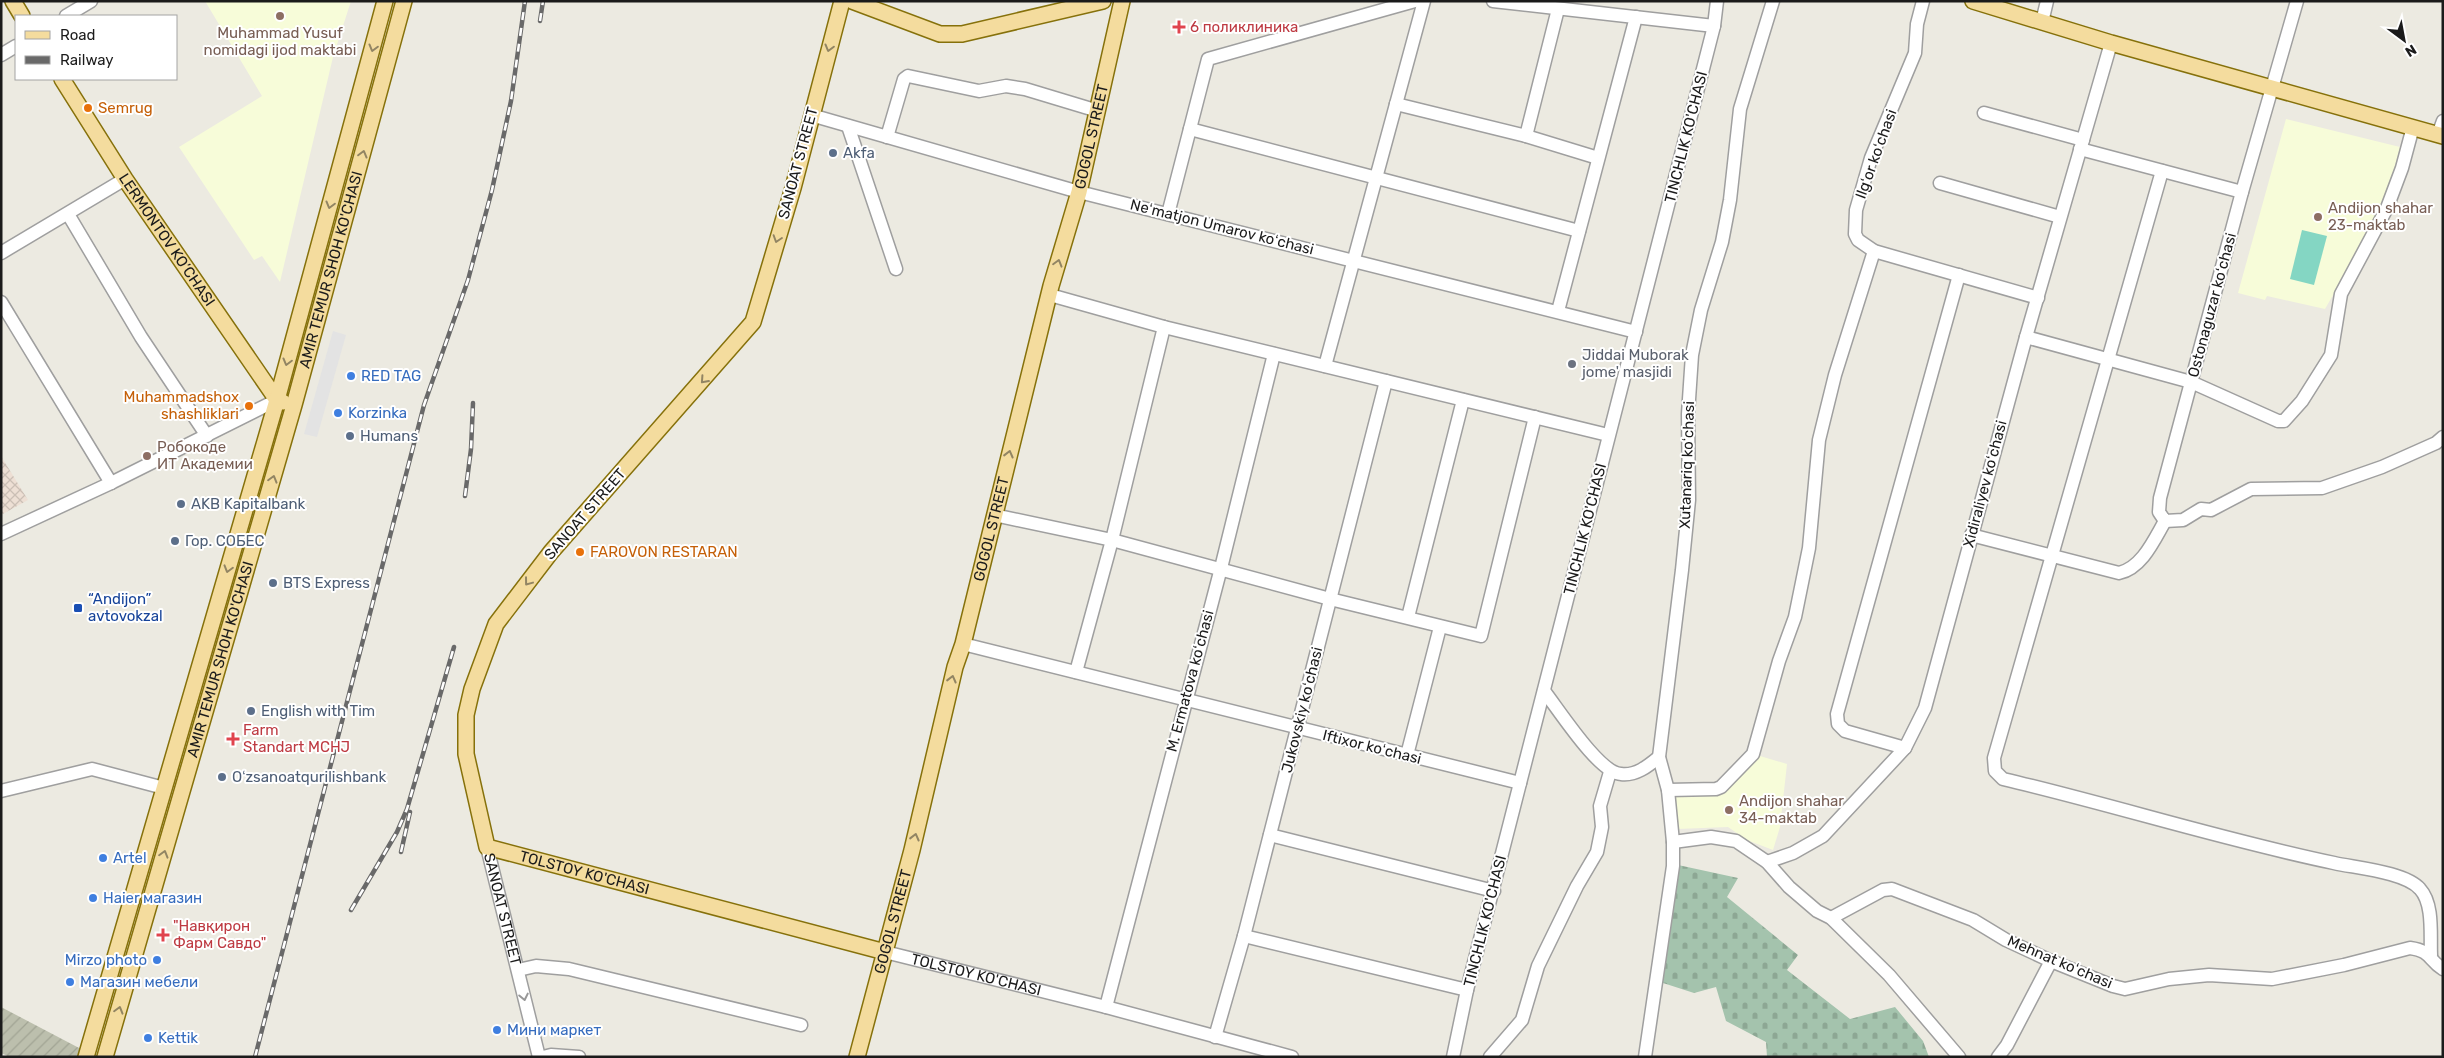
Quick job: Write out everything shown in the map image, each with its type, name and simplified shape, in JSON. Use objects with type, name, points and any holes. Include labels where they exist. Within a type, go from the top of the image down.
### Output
[{"type":"main road","points":[[13,1],[21,15]]},
{"type":"main road","name":"AMIR TEMUR SHOH KO'CHASI","points":[[86,1057],[277,400],[385,1]]},
{"type":"main road","name":"AMIR TEMUR SHOH KO'CHASI","points":[[105,1057],[294,406],[404,1]]},
{"type":"main road","name":"SANOAT STREET","points":[[487,847],[466,754],[466,715],[472,689],[496,624],[551,552],[753,322],[793,188],[842,1]]},
{"type":"main road","points":[[852,1],[940,34],[962,34],[1103,1]]},
{"type":"main road","name":"GOGOL STREET","points":[[857,1057],[937,751],[955,667],[963,644],[1050,294],[1079,192],[1122,1]]},
{"type":"main road","points":[[1973,1],[2111,43],[2272,88],[2413,127],[2441,131]]},
{"type":"main road","name":"LERMONTOV KO’CHASI","points":[[63,80],[125,179],[277,400]]},
{"type":"main road","points":[[277,400],[294,406]]},
{"type":"main road","name":"TOLSTOY KO'CHASI","points":[[487,847],[886,952]]},
{"type":"street","points":[[68,15],[90,1]]},
{"type":"street","points":[[1168,214],[1209,58],[1415,1]]},
{"type":"street","points":[[1325,366],[1424,1]]},
{"type":"street","points":[[1492,1],[1714,26]]},
{"type":"street","name":"TINCHLIK KO'CHASI","points":[[1453,1057],[1468,990],[1608,435],[1714,26],[1717,1]]},
{"type":"street","name":"Xutanariq koʻchasi","points":[[1659,757],[1682,570],[1688,500],[1688,414],[1692,355],[1701,310],[1722,242],[1730,200],[1740,109],[1774,1]]},
{"type":"street","name":"Ilgʻor koʻchasi","points":[[1923,1],[1917,24],[1915,53],[1871,158],[1856,210],[1855,234],[1858,240],[1874,251],[2038,298]]},
{"type":"street","points":[[2042,22],[2047,1]]},
{"type":"street","name":"Ostonaguzar koʻchasi","points":[[2165,521],[2159,512],[2160,498],[2242,192],[2297,1]]},
{"type":"street","points":[[1526,136],[1558,9]]},
{"type":"street","points":[[1558,311],[1636,17]]},
{"type":"street","name":"Xidiraliyev koʻchasi","points":[[1768,862],[1793,853],[1823,836],[1905,748],[1925,708],[2026,337],[2111,43]]},
{"type":"street","points":[[1,55],[15,47]]},
{"type":"street","points":[[887,137],[904,79],[908,76],[980,91],[1006,86],[1025,89],[1098,111]]},
{"type":"street","points":[[1396,104],[1526,136],[1598,158]]},
{"type":"street","points":[[1984,113],[2162,171],[2242,192]]},
{"type":"street","name":"Neʻmatjon Umarov koʻchasi","points":[[811,115],[1079,192],[1636,332]]},
{"type":"street","points":[[848,126],[896,269]]},
{"type":"street","points":[[2026,337],[2191,382],[2281,422],[2298,407],[2331,355],[2341,294],[2387,208],[2402,168],[2413,127]]},
{"type":"street","points":[[1190,128],[1579,231]]},
{"type":"street","points":[[2162,171],[2110,360],[1994,758],[1994,766],[1998,776],[2320,860],[2401,877],[2412,883],[2425,897],[2428,907],[2431,955],[2443,969]]},
{"type":"street","points":[[1,253],[125,179]]},
{"type":"street","points":[[1940,183],[2060,217]]},
{"type":"street","points":[[68,214],[141,337],[207,436]]},
{"type":"street","points":[[1668,790],[1716,789],[1721,787],[1753,754],[1779,661],[1795,617],[1806,570],[1818,440],[1835,375],[1874,251]]},
{"type":"street","points":[[1905,748],[1845,731],[1838,724],[1837,714],[1959,275]]},
{"type":"street","points":[[1050,294],[1164,327],[1608,435]]},
{"type":"street","points":[[1,302],[111,483]]},
{"type":"street","points":[[1076,672],[1112,540],[1164,327]]},
{"type":"street","name":"M. Ermatova koʻchasi","points":[[1106,1007],[1185,699],[1221,568],[1274,354]]},
{"type":"street","name":"Jukovskiy koʻchasi","points":[[1215,1037],[1244,936],[1386,381]]},
{"type":"street","points":[[1,534],[111,483],[277,400]]},
{"type":"street","points":[[1408,617],[1463,400]]},
{"type":"street","points":[[994,515],[1112,540],[1481,636],[1535,417]]},
{"type":"street","points":[[1971,534],[2113,573],[2125,572],[2146,553],[2165,521],[2185,519],[2202,509],[2212,510],[2252,490],[2322,488],[2382,467],[2443,437]]},
{"type":"street","points":[[1407,755],[1440,626]]},
{"type":"street","name":"Iftixor koʻchasi","points":[[963,644],[1520,783]]},
{"type":"street","points":[[1544,691],[1588,748],[1610,772],[1628,774],[1647,767],[1659,757],[1668,790],[1673,842],[1670,890],[1645,1057]]},
{"type":"street","points":[[1,791],[92,770],[164,788]]},
{"type":"street","points":[[1490,1057],[1522,1020],[1538,966],[1577,886],[1597,852],[1602,828],[1600,806],[1610,772]]},
{"type":"street","points":[[1270,836],[1494,891]]},
{"type":"street","points":[[1673,842],[1711,837],[1736,840],[1768,862],[1789,888],[1817,911],[1831,918],[1889,975],[1959,1057]]},
{"type":"street","name":"SANOAT STREET","points":[[487,847],[539,1057]]},
{"type":"street","name":"Mehnat koʻchasi","points":[[1831,918],[1883,890],[1892,889],[1973,920],[2006,940],[2051,962],[2125,989],[2169,979],[2210,975],[2272,979],[2344,965],[2410,948],[2420,949],[2431,955]]},
{"type":"street","points":[[1244,936],[1468,990]]},
{"type":"street","name":"TOLSTOY KO'CHASI","points":[[886,952],[1106,1007],[1292,1057]]},
{"type":"street","points":[[1998,1057],[2007,1045],[2051,962]]},
{"type":"street","points":[[518,970],[536,966],[569,968],[801,1026]]},
{"type":"street","points":[[543,1057],[551,1055],[579,1057]]},
{"type":"shaded area","points":[[205,1],[351,1],[333,57],[280,282],[262,256],[254,260],[179,147],[262,96]]},
{"type":"shaded area","name":"Andijon shahar 23-maktab","points":[[2286,119],[2400,147],[2384,206],[2325,309],[2267,296],[2265,300],[2238,293]]},
{"type":"shaded area","points":[[2302,230],[2327,236],[2314,285],[2290,279]]},
{"type":"shaded area","points":[[333,331],[346,335],[317,437],[304,434]]},
{"type":"shaded area","points":[[1,456],[28,500],[1,515]]},
{"type":"shaded area","name":"Andijon shahar 34-maktab","points":[[1760,756],[1787,764],[1780,827],[1773,850],[1747,840],[1728,827],[1677,829],[1675,794],[1721,794]]},
{"type":"shaded area","points":[[1,1007],[81,1049],[79,1057],[10,1057],[1,1053]]},
{"type":"green space","points":[[1678,865],[1738,878],[1727,897],[1798,955],[1787,970],[1850,1019],[1895,1007],[1923,1041],[1929,1057],[1767,1057],[1766,1042],[1726,1021],[1716,987],[1694,993],[1660,982]]},
{"type":"railway","points":[[255,1057],[424,405],[468,280],[492,190],[511,101],[525,1]]},
{"type":"railway","points":[[540,21],[543,1]]},
{"type":"railway","points":[[465,496],[471,449],[473,403]]},
{"type":"railway","points":[[351,910],[397,832],[407,809],[454,647]]},
{"type":"railway","points":[[401,852],[410,812]]},
{"type":"place","name":"Muhammad Yusuf nomidagi ijod maktabi","points":[[280,16]]},
{"type":"place","name":"6 поликлиника","points":[[1179,27]]},
{"type":"place","name":"Semrug","points":[[88,108]]},
{"type":"place","name":"Akfa","points":[[833,153]]},
{"type":"place","name":"Andijon shahar 23-maktab","points":[[2318,217]]},
{"type":"place","name":"Jiddai Muborak jome' masjidi","points":[[1572,364]]},
{"type":"place","name":"RED TAG","points":[[351,376]]},
{"type":"place","name":"Muhammadshox shashliklari","points":[[249,406]]},
{"type":"place","name":"Korzinka","points":[[338,413]]},
{"type":"place","name":"Humans","points":[[350,436]]},
{"type":"place","name":"Робокоде ИТ Академии","points":[[147,456]]},
{"type":"place","name":"AKB Kapitalbank","points":[[181,504]]},
{"type":"place","name":"Гор. СОБЕС","points":[[175,541]]},
{"type":"place","name":"FAROVON RESTARAN","points":[[580,552]]},
{"type":"place","name":"BTS Express","points":[[273,583]]},
{"type":"place","name":"“Andijon” avtovokzal","points":[[78,608]]},
{"type":"place","name":"English with Tim","points":[[251,711]]},
{"type":"place","name":"Farm Standart MCHJ","points":[[233,739]]},
{"type":"place","name":"Oʻzsanoatqurilishbank","points":[[222,777]]},
{"type":"place","name":"Andijon shahar 34-maktab","points":[[1729,810]]},
{"type":"place","name":"Artel","points":[[103,858]]},
{"type":"place","name":"Haier магазин","points":[[93,898]]},
{"type":"place","name":"\"Навқирон Фарм Савдо\"","points":[[163,935]]},
{"type":"place","name":"Mirzo photo","points":[[157,960]]},
{"type":"place","name":"Магазин мебели","points":[[70,982]]},
{"type":"place","name":"Мини маркет","points":[[497,1030]]},
{"type":"place","name":"Kettik","points":[[148,1038]]}]
